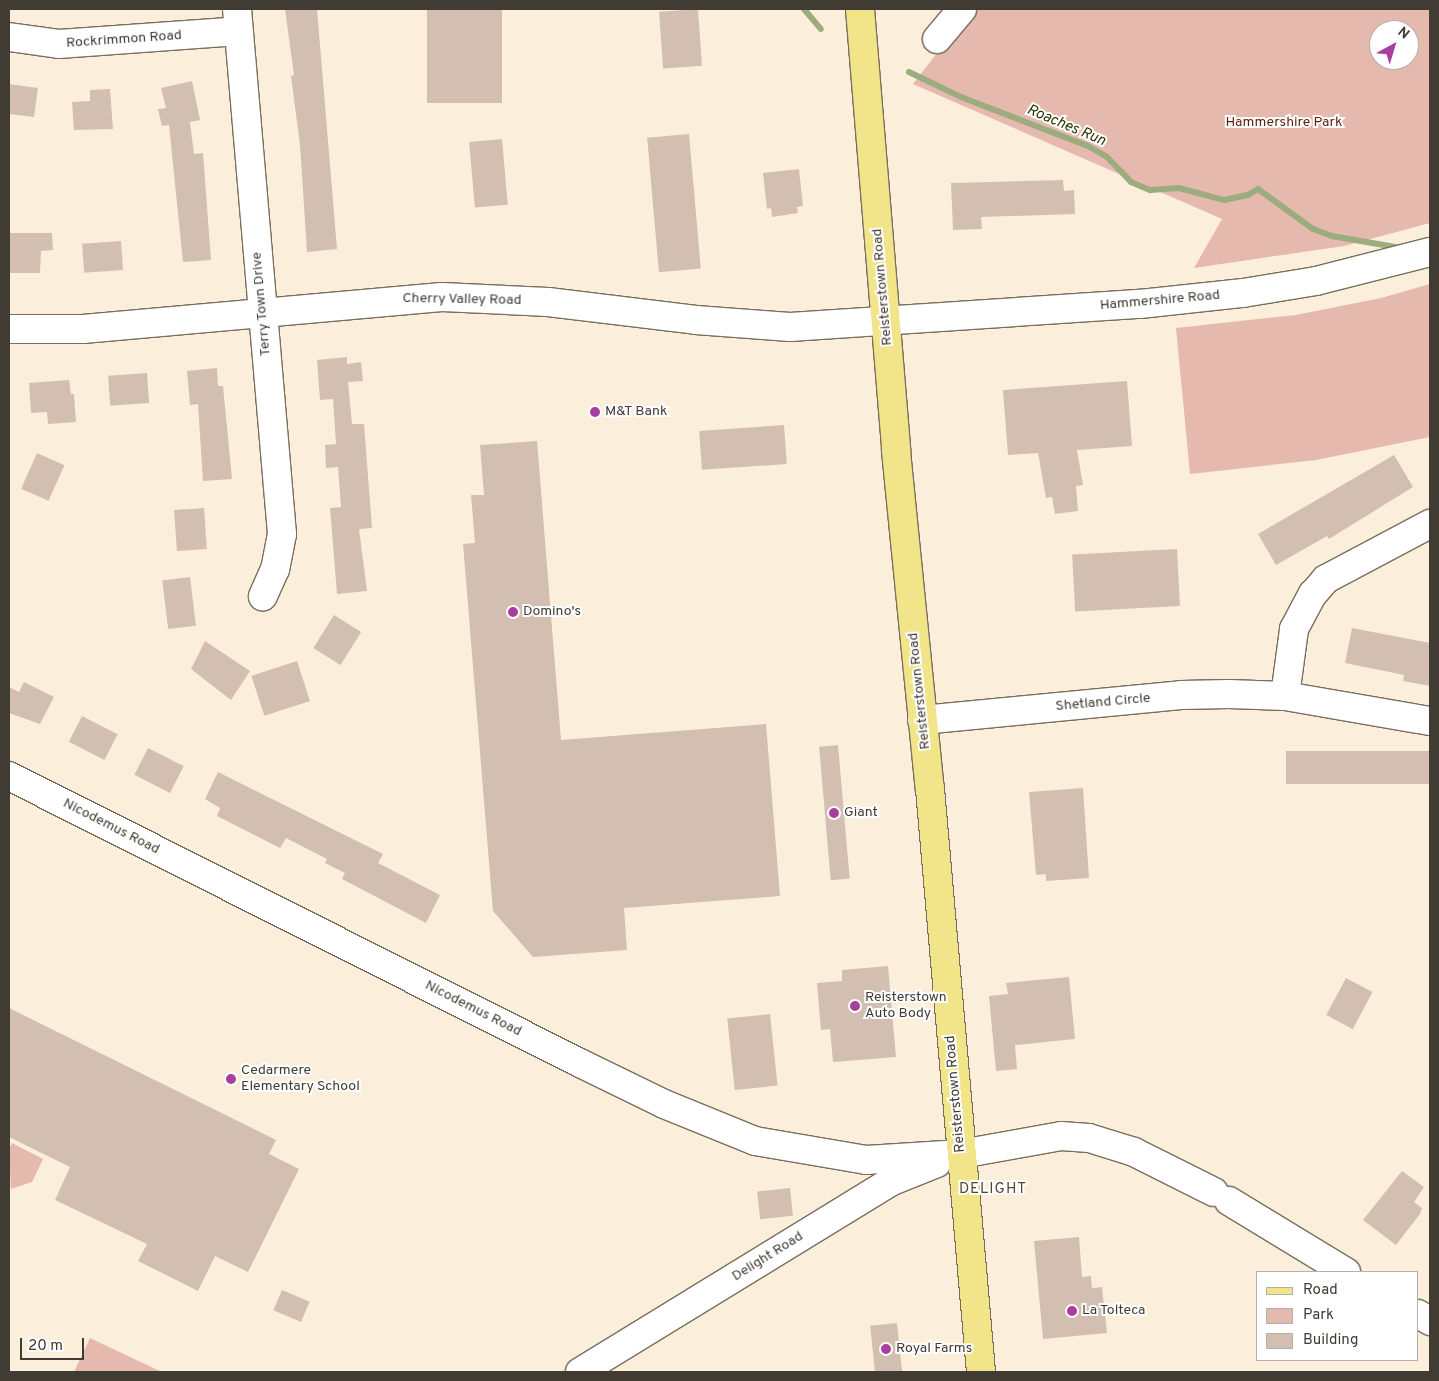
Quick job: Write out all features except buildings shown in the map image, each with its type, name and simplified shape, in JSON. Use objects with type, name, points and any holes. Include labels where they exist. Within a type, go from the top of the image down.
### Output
[{"type":"main road","name":"Reisterstown Road","points":[[860,9],[885,320],[981,1372]]},
{"type":"street","points":[[937,39],[962,9]]},
{"type":"street","name":"Rockrimmon Road","points":[[9,37],[69,44],[238,20]]},
{"type":"street","name":"Terry Town Drive","points":[[238,20],[282,534],[275,569],[263,596]]},
{"type":"street","name":"Hammershire Road","points":[[885,320],[1140,304],[1316,281],[1430,252]]},
{"type":"street","name":"Cherry Valley Road","points":[[9,330],[83,330],[263,314],[384,300],[442,297],[548,302],[696,320],[790,327],[885,320]]},
{"type":"street","points":[[1285,696],[1294,629],[1313,594],[1326,579],[1430,524]]},
{"type":"street","name":"Shetland Circle","points":[[922,720],[1181,695],[1285,696],[1430,721]]},
{"type":"street","name":"Nicodemus Road","points":[[9,776],[572,1059],[711,1125],[755,1141],[866,1160],[961,1154]]},
{"type":"street","points":[[961,1154],[1061,1136],[1089,1138],[1134,1152],[1221,1197],[1344,1271]]},
{"type":"street","name":"Delight Road","points":[[580,1372],[892,1181],[961,1154]]},
{"type":"street","points":[[1419,1315],[1430,1322]]},
{"type":"green space","name":"Hammershire Park","points":[[971,9],[1430,9],[1430,223],[1344,246],[1194,268],[1222,219],[913,84]]},
{"type":"green space","points":[[1430,284],[1430,437],[1316,460],[1190,474],[1176,328],[1296,315],[1381,298]]},
{"type":"green space","points":[[12,1143],[43,1159],[32,1182],[11,1189],[9,1150]]},
{"type":"green space","points":[[90,1338],[162,1372],[74,1372]]},
{"type":"waterway","name":"Roaches Run","points":[[804,9],[821,29]]},
{"type":"waterway","name":"Roaches Run","points":[[909,72],[961,97],[1088,146],[1107,157],[1131,182],[1150,190],[1179,188],[1224,200],[1248,195],[1258,189],[1313,229],[1332,236],[1401,248]]},
{"type":"place","name":"M&T Bank","points":[[595,412]]},
{"type":"place","name":"Domino's","points":[[513,612]]},
{"type":"place","name":"Giant","points":[[834,813]]},
{"type":"place","name":"Reisterstown Auto Body","points":[[855,1006]]},
{"type":"place","name":"Cedarmere Elementary School","points":[[231,1079]]},
{"type":"place","name":"La Tolteca","points":[[1072,1311]]},
{"type":"place","name":"Royal Farms","points":[[886,1349]]},
{"type":"district","name":"DELIGHT","points":[[993,1190]]}]
